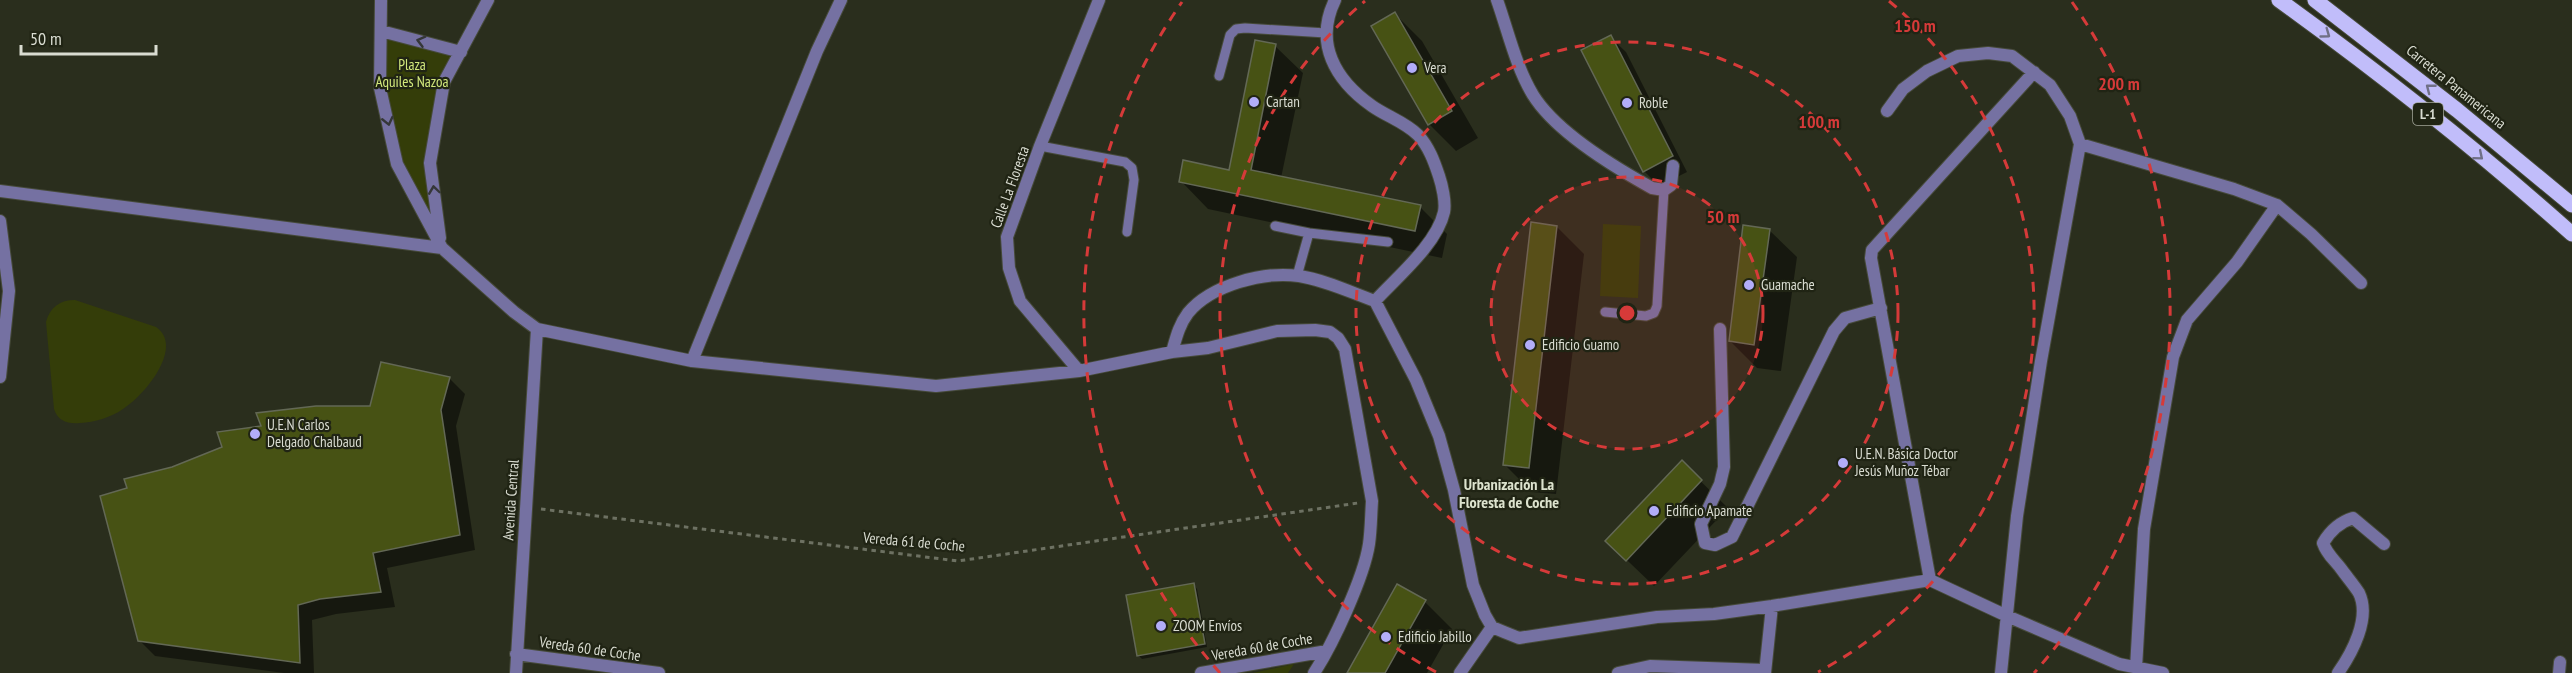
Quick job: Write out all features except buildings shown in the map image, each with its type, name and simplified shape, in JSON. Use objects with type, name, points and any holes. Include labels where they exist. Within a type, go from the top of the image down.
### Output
[{"type":"main road","name":"L-1","points":[[2279,0],[2438,121],[2572,234]]},
{"type":"main road","name":"Carretera Panamericana","points":[[2315,0],[2457,110],[2572,205]]},
{"type":"street","points":[[381,0],[380,88],[397,164],[442,248],[537,330],[692,361],[936,386],[1079,372],[1172,352],[1209,348],[1277,331],[1330,332],[1338,338],[1345,349],[1372,501],[1369,546],[1363,570],[1327,651],[1314,673]]},
{"type":"street","points":[[442,248],[430,163],[444,82],[488,0]]},
{"type":"street","points":[[692,361],[817,51],[841,0]]},
{"type":"street","name":"Calle La Floresta","points":[[1079,372],[1020,301],[1009,268],[1006,237],[1040,146],[1100,0]]},
{"type":"street","points":[[1335,0],[1330,10],[1326,33],[1328,52],[1338,72],[1352,89],[1372,106],[1418,135],[1432,154],[1441,182],[1445,211],[1424,250],[1375,301]]},
{"type":"street","points":[[1497,0],[1532,94],[1549,116],[1568,133],[1652,188],[1664,190],[1671,185],[1672,166]]},
{"type":"street","points":[[381,31],[461,52]]},
{"type":"street","points":[[1887,111],[1903,88],[1927,71],[1958,56],[1988,53],[2012,56],[2050,85],[2070,116],[2080,144],[2041,361],[2019,505],[2001,673]]},
{"type":"street","points":[[1930,580],[1871,258],[1872,250],[2034,72]]},
{"type":"street","points":[[2080,144],[2234,189],[2277,205],[2312,234],[2361,283]]},
{"type":"street","points":[[0,191],[442,248]]},
{"type":"street","points":[[2136,668],[2144,529],[2173,357],[2187,320],[2237,262],[2277,205]]},
{"type":"street","points":[[0,221],[9,291],[0,377]]},
{"type":"street","points":[[1172,352],[1180,326],[1189,312],[1223,287],[1269,277],[1297,276],[1322,282],[1375,301],[1416,380],[1439,436],[1454,490],[1473,585],[1485,615],[1492,627],[1519,638],[1657,616],[1714,614],[1772,606],[1930,580],[2119,664],[2163,673]]},
{"type":"street","points":[[1720,329],[1724,467],[1720,484],[1701,524],[1701,535],[1705,543],[1715,545],[1732,537],[1834,331],[1845,318],[1881,308]]},
{"type":"street","name":"Avenida Central","points":[[516,673],[537,330]]},
{"type":"street","points":[[2338,673],[2350,655],[2361,623],[2363,608],[2359,594],[2340,567],[2326,553],[2323,543],[2329,533],[2345,520],[2353,518],[2384,544]]},
{"type":"street","points":[[1618,673],[1650,666],[1765,672],[1772,606]]},
{"type":"street","points":[[1460,673],[1492,627]]},
{"type":"street","name":"Vereda 60 de Coche","points":[[1202,673],[1327,651]]},
{"type":"street","name":"Vereda 60 de Coche","points":[[516,654],[659,673]]},
{"type":"lane","points":[[1219,76],[1230,35],[1236,29],[1326,33]]},
{"type":"lane","points":[[1040,146],[1125,162],[1132,168],[1134,180],[1127,232]]},
{"type":"lane","points":[[1605,312],[1646,316],[1653,313],[1657,306],[1664,190]]},
{"type":"lane","points":[[1275,226],[1309,233],[1388,242]]},
{"type":"lane","points":[[1297,276],[1309,233]]},
{"type":"path","name":"Vereda 61 de Coche","points":[[525,507],[958,561],[1372,501]]},
{"type":"green space","name":"Plaza Aquiles Nazoa","points":[[384,35],[455,53],[426,162],[439,238],[401,163],[383,88]]},
{"type":"green space","points":[[1603,224],[1641,226],[1638,298],[1600,296]]},
{"type":"green space","points":[[75,300],[156,327],[164,336],[166,346],[158,371],[141,394],[118,412],[91,422],[67,422],[61,419],[54,409],[46,322],[56,305]]},
{"type":"green space","points":[[1294,664],[1288,673],[1253,673]]},
{"type":"place","name":"Vera","points":[[1412,68]]},
{"type":"place","name":"Cartan","points":[[1254,102]]},
{"type":"place","name":"Roble","points":[[1627,103]]},
{"type":"place","name":"Guamache","points":[[1749,285]]},
{"type":"place","name":"Edificio Guamo","points":[[1530,345]]},
{"type":"place","name":"U.E.N Carlos Delgado Chalbaud","points":[[255,434]]},
{"type":"place","name":"U.E.N. Básica Doctor Jesús Muñoz Tébar","points":[[1843,463]]},
{"type":"place","name":"Edificio Apamate","points":[[1654,511]]},
{"type":"place","name":"ZOOM Envíos","points":[[1161,626]]},
{"type":"place","name":"Edificio Jabillo","points":[[1386,637]]},
{"type":"district","name":"Urbanización La Floresta de Coche","points":[[1509,493]]}]
